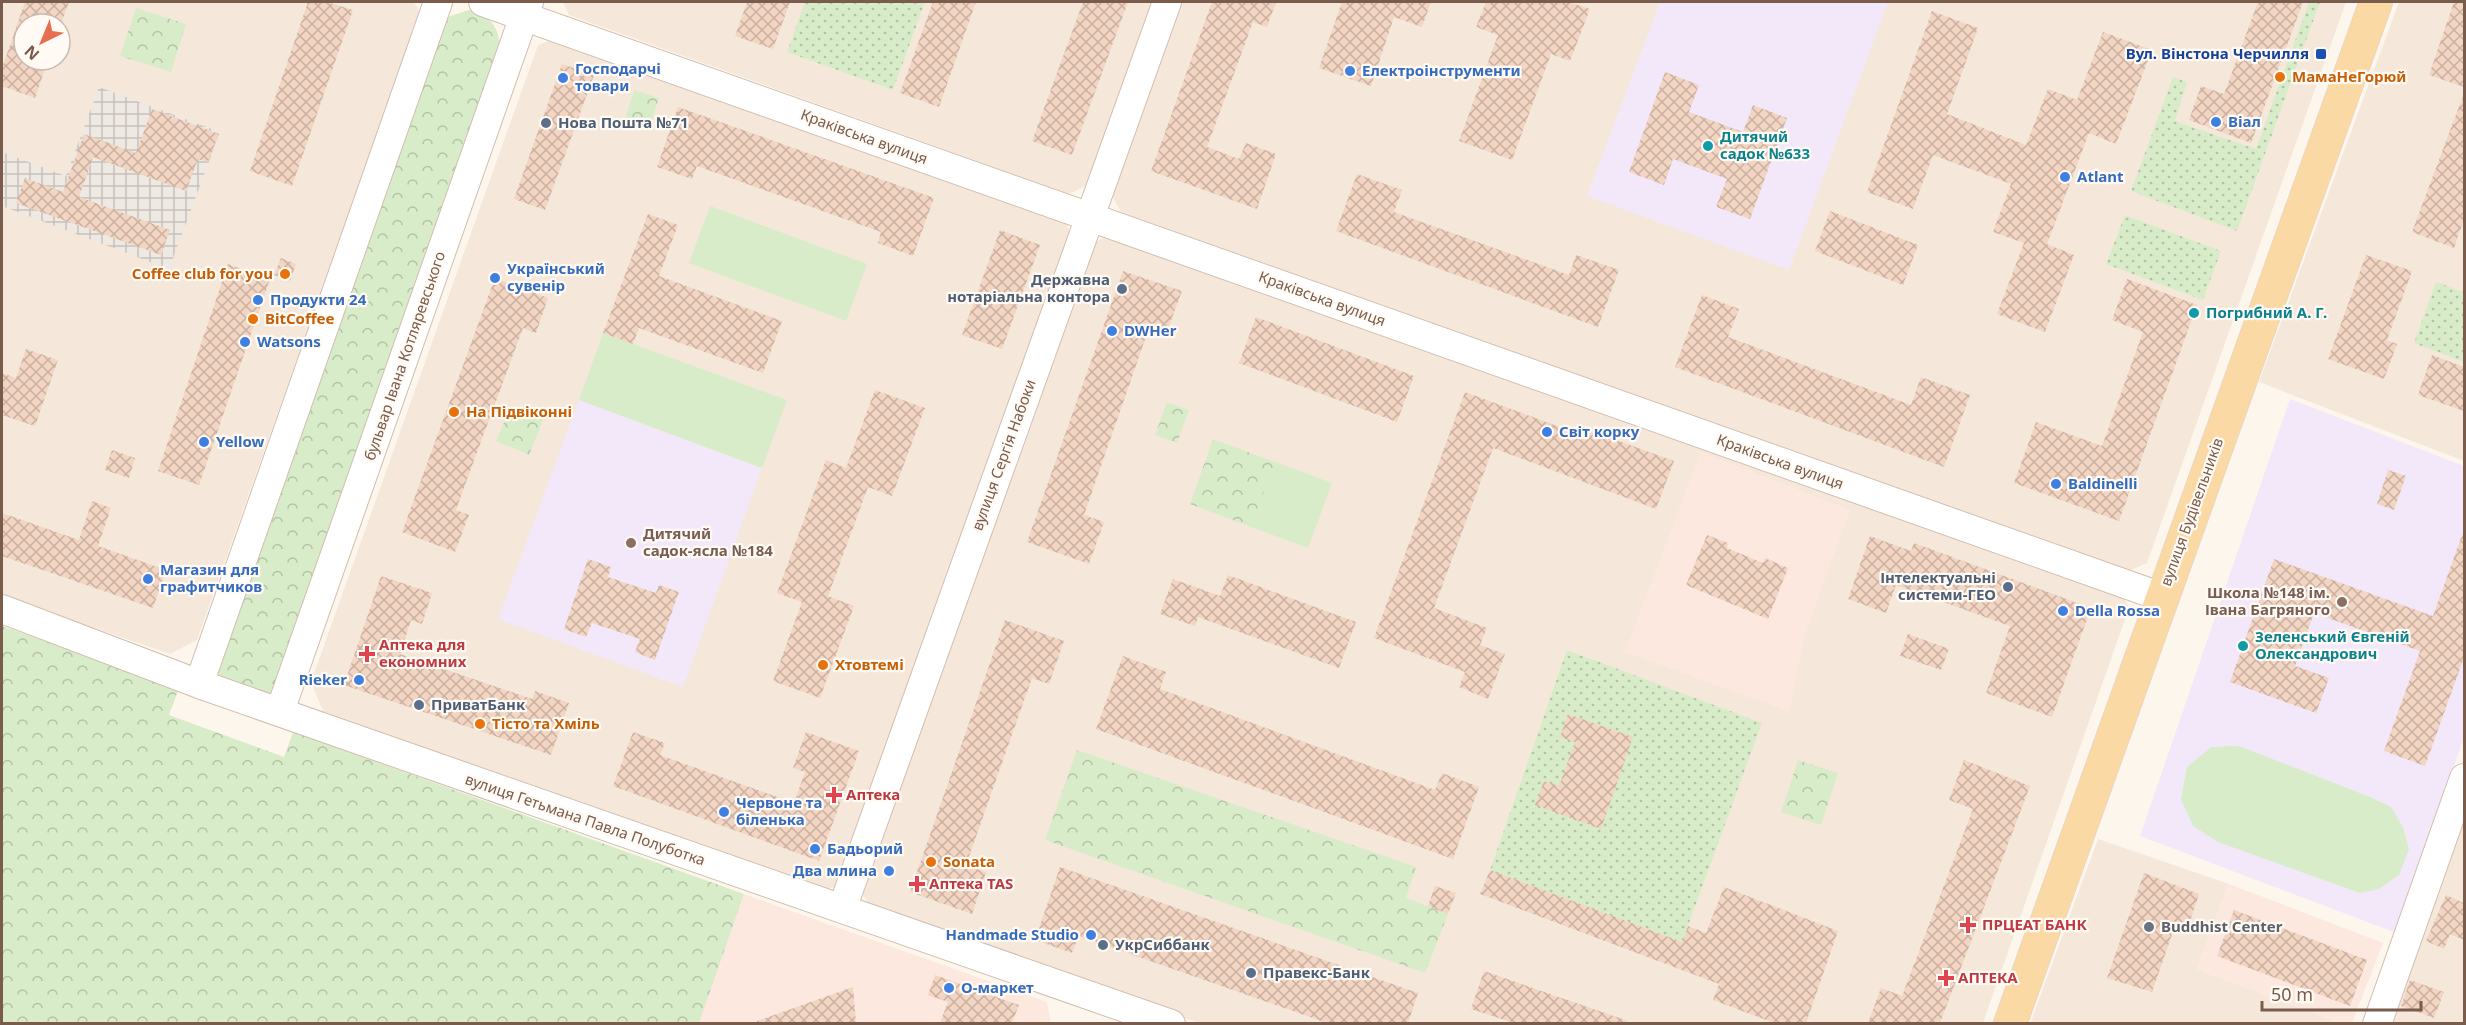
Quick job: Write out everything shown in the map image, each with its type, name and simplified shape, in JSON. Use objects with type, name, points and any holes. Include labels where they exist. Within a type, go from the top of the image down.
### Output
[{"type":"main road","name":"вулиця Будівельників","points":[[2010,1023],[2376,2]]},
{"type":"street","points":[[199,684],[438,2]]},
{"type":"street","name":"Краківська вулиця","points":[[483,2],[527,9],[1089,217],[2162,597]]},
{"type":"street","name":"вулиця Сергія Набоки","points":[[842,909],[1167,2]]},
{"type":"street","name":"бульвар Івана Котляревського","points":[[280,711],[527,9]]},
{"type":"street","name":"вулиця Гетьмана Павла Полуботка","points":[[2,609],[199,684],[1171,1023]]},
{"type":"street","points":[[2377,1023],[2464,778]]},
{"type":"shaded area","points":[[2,2],[414,2],[420,12],[197,640],[170,654],[2,596]]},
{"type":"shaded area","points":[[563,2],[1153,2],[1089,184],[1069,194],[569,15]]},
{"type":"shaded area","points":[[1180,2],[2346,2],[2147,563],[2129,571],[1121,212],[1111,194]]},
{"type":"shaded area","points":[[1660,2],[1888,2],[1789,270],[1587,196]]},
{"type":"shaded area","points":[[2399,2],[2464,2],[2464,461],[2259,382]]},
{"type":"shaded area","points":[[559,37],[1062,218],[1073,236],[840,885],[822,891],[323,711],[311,682],[538,45]]},
{"type":"shaded area","points":[[99,87],[220,132],[169,269],[2,206],[2,152],[66,176]]},
{"type":"shaded area","points":[[1111,233],[2120,590],[2129,608],[1983,1023],[1199,1023],[871,910],[861,891],[1096,242]]},
{"type":"shaded area","name":"Школа №148 ім. Івана Багряного","points":[[2290,399],[2464,466],[2464,738],[2394,932],[2140,836]]},
{"type":"shaded area","name":"Дитячий садок-ясла №184","points":[[579,400],[762,468],[683,687],[498,619]]},
{"type":"shaded area","points":[[1701,452],[1850,510],[1803,639],[1790,712],[1625,652]]},
{"type":"shaded area","points":[[2464,817],[2464,1023],[2393,1023]]},
{"type":"shaded area","points":[[2098,839],[2229,884],[2197,969],[2340,1023],[2030,1024]]},
{"type":"shaded area","points":[[2229,884],[2383,943],[2352,1023],[2340,1023],[2197,969]]},
{"type":"shaded area","points":[[744,894],[1047,1002],[1051,1024],[698,1024]]},
{"type":"green space","points":[[805,2],[925,2],[893,90],[787,52]]},
{"type":"green space","points":[[2309,2],[2320,2],[2237,231],[2131,191],[2173,77],[2187,82],[2175,121],[2256,149]]},
{"type":"green space","points":[[136,8],[186,24],[171,72],[120,56]]},
{"type":"green space","points":[[469,10],[491,21],[497,31],[500,44],[273,692],[268,694],[221,678],[218,673],[442,23],[450,16]]},
{"type":"green space","points":[[634,90],[659,98],[648,131],[624,123]]},
{"type":"green space","points":[[710,206],[867,264],[846,321],[689,263]]},
{"type":"green space","points":[[2125,215],[2221,251],[2203,300],[2106,264]]},
{"type":"green space","points":[[2436,282],[2464,292],[2464,362],[2414,343]]},
{"type":"green space","points":[[603,333],[787,400],[762,468],[579,400]]},
{"type":"green space","points":[[1167,402],[1189,410],[1177,443],[1155,435]]},
{"type":"green space","points":[[511,407],[543,420],[529,455],[496,441]]},
{"type":"green space","points":[[1213,439],[1275,462],[1251,527],[1190,504]]},
{"type":"green space","points":[[1275,462],[1332,483],[1308,548],[1251,527]]},
{"type":"green space","points":[[2,626],[179,688],[169,715],[284,757],[293,732],[744,894],[699,1023],[2,1024]]},
{"type":"green space","points":[[1567,650],[1762,723],[1682,942],[1490,870]]},
{"type":"green space","points":[[2239,746],[2391,807],[2403,827],[2409,849],[2399,875],[2379,889],[2360,893],[2218,842],[2193,826],[2181,799],[2187,767],[2211,747]]},
{"type":"green space","points":[[1077,750],[1416,867],[1406,898],[1448,914],[1425,973],[1045,840]]},
{"type":"green space","points":[[1798,760],[1838,773],[1821,825],[1781,812]]},
{"type":"building","points":[[25,2],[69,2],[65,12],[22,12]]},
{"type":"building","points":[[308,2],[327,2],[353,10],[292,186],[250,171]]},
{"type":"building","points":[[747,2],[790,2],[773,49],[735,36]]},
{"type":"building","points":[[933,2],[976,2],[939,107],[900,93]]},
{"type":"building","points":[[1083,2],[1128,2],[1072,155],[1032,141]]},
{"type":"building","points":[[1212,2],[1276,2],[1267,27],[1253,22],[1207,147],[1239,159],[1246,143],[1276,154],[1257,209],[1151,171]]},
{"type":"building","points":[[1342,2],[1431,2],[1422,27],[1394,17],[1371,86],[1319,68]]},
{"type":"building","points":[[1486,2],[1568,2],[1590,9],[1570,61],[1551,54],[1512,160],[1459,141],[1498,35],[1476,27]]},
{"type":"building","points":[[2258,2],[2303,2],[2251,143],[2189,120],[2201,86],[2224,94]]},
{"type":"building","points":[[2454,2],[2464,2],[2464,87],[2429,75]]},
{"type":"building","points":[[1932,11],[1978,28],[1947,114],[2026,145],[2048,89],[2077,100],[2103,32],[2152,50],[2116,144],[2089,133],[2047,244],[2074,255],[2045,332],[1997,314],[2024,243],[1993,232],[2011,184],[1933,155],[1913,209],[1867,192]]},
{"type":"building","points":[[12,39],[12,72],[44,72],[35,98],[2,86],[2,68]]},
{"type":"building","points":[[562,64],[594,75],[545,210],[514,199]]},
{"type":"building","name":"Дитячий садок №633","points":[[1665,72],[1699,85],[1689,112],[1743,132],[1753,105],[1787,118],[1750,219],[1716,207],[1727,179],[1673,159],[1664,185],[1629,172]]},
{"type":"building","points":[[2463,96],[2464,219],[2454,248],[2412,232]]},
{"type":"building","points":[[678,107],[934,198],[913,256],[878,243],[881,232],[697,166],[692,179],[657,167]]},
{"type":"building","points":[[152,109],[219,134],[208,162],[198,159],[186,191],[93,157],[79,197],[170,230],[161,255],[16,203],[25,178],[63,192],[84,134],[136,153]]},
{"type":"building","points":[[1357,174],[1402,190],[1394,212],[1569,275],[1576,255],[1619,270],[1598,327],[1336,231]]},
{"type":"building","points":[[1830,211],[1918,245],[1903,285],[1815,251]]},
{"type":"building","points":[[648,214],[678,225],[659,276],[782,321],[763,373],[639,328],[633,344],[603,333]]},
{"type":"building","points":[[1000,230],[1040,245],[1002,349],[962,335]]},
{"type":"building","points":[[2366,255],[2412,271],[2387,340],[2397,344],[2384,379],[2328,359]]},
{"type":"building","points":[[281,258],[296,264],[290,281],[274,275]]},
{"type":"building","points":[[228,264],[270,279],[199,485],[158,471]]},
{"type":"building","points":[[1123,271],[1182,291],[1166,334],[1149,328],[1084,515],[1104,522],[1089,564],[1027,542]]},
{"type":"building","points":[[495,278],[548,298],[536,333],[523,328],[462,493],[456,510],[469,515],[455,552],[402,532]]},
{"type":"building","points":[[2127,279],[2197,305],[2119,521],[2014,483],[2036,422],[2102,446],[2143,332],[2112,320]]},
{"type":"building","points":[[1702,295],[1739,309],[1728,337],[1911,405],[1921,377],[1970,395],[1944,467],[1675,367]]},
{"type":"building","points":[[1256,317],[1414,376],[1397,422],[1239,363]]},
{"type":"building","points":[[26,349],[58,360],[35,426],[2,415],[2,373],[16,378]]},
{"type":"building","points":[[2432,355],[2464,367],[2464,411],[2418,395]]},
{"type":"building","points":[[875,390],[925,408],[892,496],[868,487],[828,596],[854,606],[820,698],[773,681],[802,602],[777,593],[826,460],[846,468]]},
{"type":"building","points":[[1465,392],[1584,436],[1586,429],[1674,461],[1656,509],[1493,448],[1434,608],[1487,628],[1480,645],[1505,654],[1488,699],[1459,687],[1465,672],[1374,638]]},
{"type":"building","points":[[112,450],[135,458],[129,478],[105,470]]},
{"type":"building","points":[[2388,470],[2406,476],[2394,510],[2377,504]]},
{"type":"building","points":[[92,501],[111,508],[98,546],[166,570],[153,608],[2,556],[2,513],[79,540]]},
{"type":"building","points":[[1707,535],[1728,543],[1727,548],[1763,563],[1765,558],[1788,568],[1768,619],[1686,585]]},
{"type":"building","points":[[2462,535],[2464,535],[2464,657],[2425,766],[2384,751],[2420,651],[2314,613],[2295,666],[2329,678],[2316,713],[2230,682],[2274,559],[2433,616]]},
{"type":"building","points":[[1870,536],[1911,551],[1914,543],[2091,608],[2052,717],[1986,693],[2010,626],[1896,585],[1886,613],[1848,599]]},
{"type":"building","points":[[588,559],[611,567],[608,577],[656,593],[659,585],[679,592],[655,660],[635,652],[640,639],[592,623],[586,637],[564,629]]},
{"type":"building","points":[[1228,575],[1356,622],[1339,668],[1198,617],[1195,626],[1160,614],[1173,579],[1220,596]]},
{"type":"building","points":[[381,576],[432,593],[422,624],[411,620],[400,654],[532,699],[535,691],[569,703],[551,755],[344,685]]},
{"type":"building","points":[[1005,620],[1064,641],[1049,684],[1032,678],[966,865],[986,872],[972,914],[910,892]]},
{"type":"building","points":[[1908,634],[1949,649],[1941,670],[1900,656]]},
{"type":"building","points":[[1123,656],[1166,672],[1160,689],[1435,790],[1442,773],[1479,787],[1453,859],[1096,729]]},
{"type":"building","points":[[1568,714],[1633,737],[1601,829],[1535,805],[1544,781],[1559,786],[1575,742],[1560,737]]},
{"type":"building","points":[[633,732],[665,743],[660,755],[794,803],[805,772],[793,768],[806,732],[859,751],[819,861],[613,786]]},
{"type":"building","points":[[1964,760],[2030,786],[1940,1023],[1868,1023],[1881,988],[1902,996],[1973,809],[1949,800]]},
{"type":"building","points":[[1060,867],[1418,993],[1408,1023],[1327,1023],[1079,936],[1072,953],[1035,940]]},
{"type":"building","points":[[1490,870],[1682,942],[1688,926],[1706,933],[1724,887],[1838,931],[1806,1023],[1774,1023],[1713,1000],[1719,984],[1480,894]]},
{"type":"building","points":[[2144,873],[2199,894],[2187,930],[2175,926],[2152,992],[2107,978]]},
{"type":"building","points":[[1435,886],[1456,893],[1448,914],[1428,906]]},
{"type":"building","points":[[2446,895],[2464,903],[2464,940],[2450,934],[2444,949],[2426,941]]},
{"type":"building","points":[[2234,910],[2367,960],[2350,1006],[2217,956]]},
{"type":"building","points":[[1484,971],[1628,1021],[1628,1023],[1514,1023],[1471,1009]]},
{"type":"building","points":[[935,975],[1019,1005],[1012,1023],[940,1023],[948,1002],[928,995]]},
{"type":"building","points":[[2410,980],[2444,992],[2434,1018],[2401,1006]]},
{"type":"building","points":[[853,987],[856,1023],[757,1023],[757,1021]]},
{"type":"place","name":"Вул. Вінстона Черчилля","points":[[2321,54]]},
{"type":"place","name":"Електроінструменти","points":[[1350,71]]},
{"type":"place","name":"МамаНеГорюй","points":[[2280,77]]},
{"type":"place","name":"Господарчі товари","points":[[563,78]]},
{"type":"place","name":"Віал","points":[[2216,122]]},
{"type":"place","name":"Нова Пошта №71","points":[[546,123]]},
{"type":"place","name":"Дитячий садок №633","points":[[1708,146]]},
{"type":"place","name":"Atlant","points":[[2065,177]]},
{"type":"place","name":"Coffee club for you","points":[[285,274]]},
{"type":"place","name":"Український сувенір","points":[[495,278]]},
{"type":"place","name":"Державна нотаріальна контора","points":[[1122,289]]},
{"type":"place","name":"Продукти 24","points":[[258,300]]},
{"type":"place","name":"Погрибний А. Г.","points":[[2194,313]]},
{"type":"place","name":"BitCoffee","points":[[253,319]]},
{"type":"place","name":"DWHer","points":[[1112,331]]},
{"type":"place","name":"Watsons","points":[[245,342]]},
{"type":"place","name":"На Підвіконні","points":[[454,412]]},
{"type":"place","name":"Світ корку","points":[[1547,432]]},
{"type":"place","name":"Yellow","points":[[204,442]]},
{"type":"place","name":"Baldinelli","points":[[2056,484]]},
{"type":"place","name":"Дитячий садок-ясла №184","points":[[631,543]]},
{"type":"place","name":"Магазин для графитчиков","points":[[148,579]]},
{"type":"place","name":"Інтелектуальні системи-ГЕО","points":[[2008,587]]},
{"type":"place","name":"Школа №148 ім. Івана Багряного","points":[[2342,602]]},
{"type":"place","name":"Della Rossa","points":[[2063,611]]},
{"type":"place","name":"Зеленський Євгеній Олександрович","points":[[2243,646]]},
{"type":"place","name":"Аптека для економних","points":[[367,654]]},
{"type":"place","name":"Хтовтемі","points":[[823,665]]},
{"type":"place","name":"Rieker","points":[[359,680]]},
{"type":"place","name":"ПриватБанк","points":[[419,705]]},
{"type":"place","name":"Тісто та Хміль","points":[[480,724]]},
{"type":"place","name":"Аптека","points":[[834,795]]},
{"type":"place","name":"Червоне та біленька","points":[[724,812]]},
{"type":"place","name":"Бадьорий","points":[[815,849]]},
{"type":"place","name":"Sonata","points":[[931,862]]},
{"type":"place","name":"Два млина","points":[[889,871]]},
{"type":"place","name":"Аптека TAS","points":[[917,884]]},
{"type":"place","name":"ПРЦЕАТ БАНК","points":[[1968,925]]},
{"type":"place","name":"Buddhist Center","points":[[2149,927]]},
{"type":"place","name":"Handmade Studio","points":[[1091,935]]},
{"type":"place","name":"УкрСиббанк","points":[[1103,945]]},
{"type":"place","name":"Правекс-Банк","points":[[1251,973]]},
{"type":"place","name":"АПТЕКА","points":[[1946,978]]},
{"type":"place","name":"О-маркет","points":[[949,988]]}]
